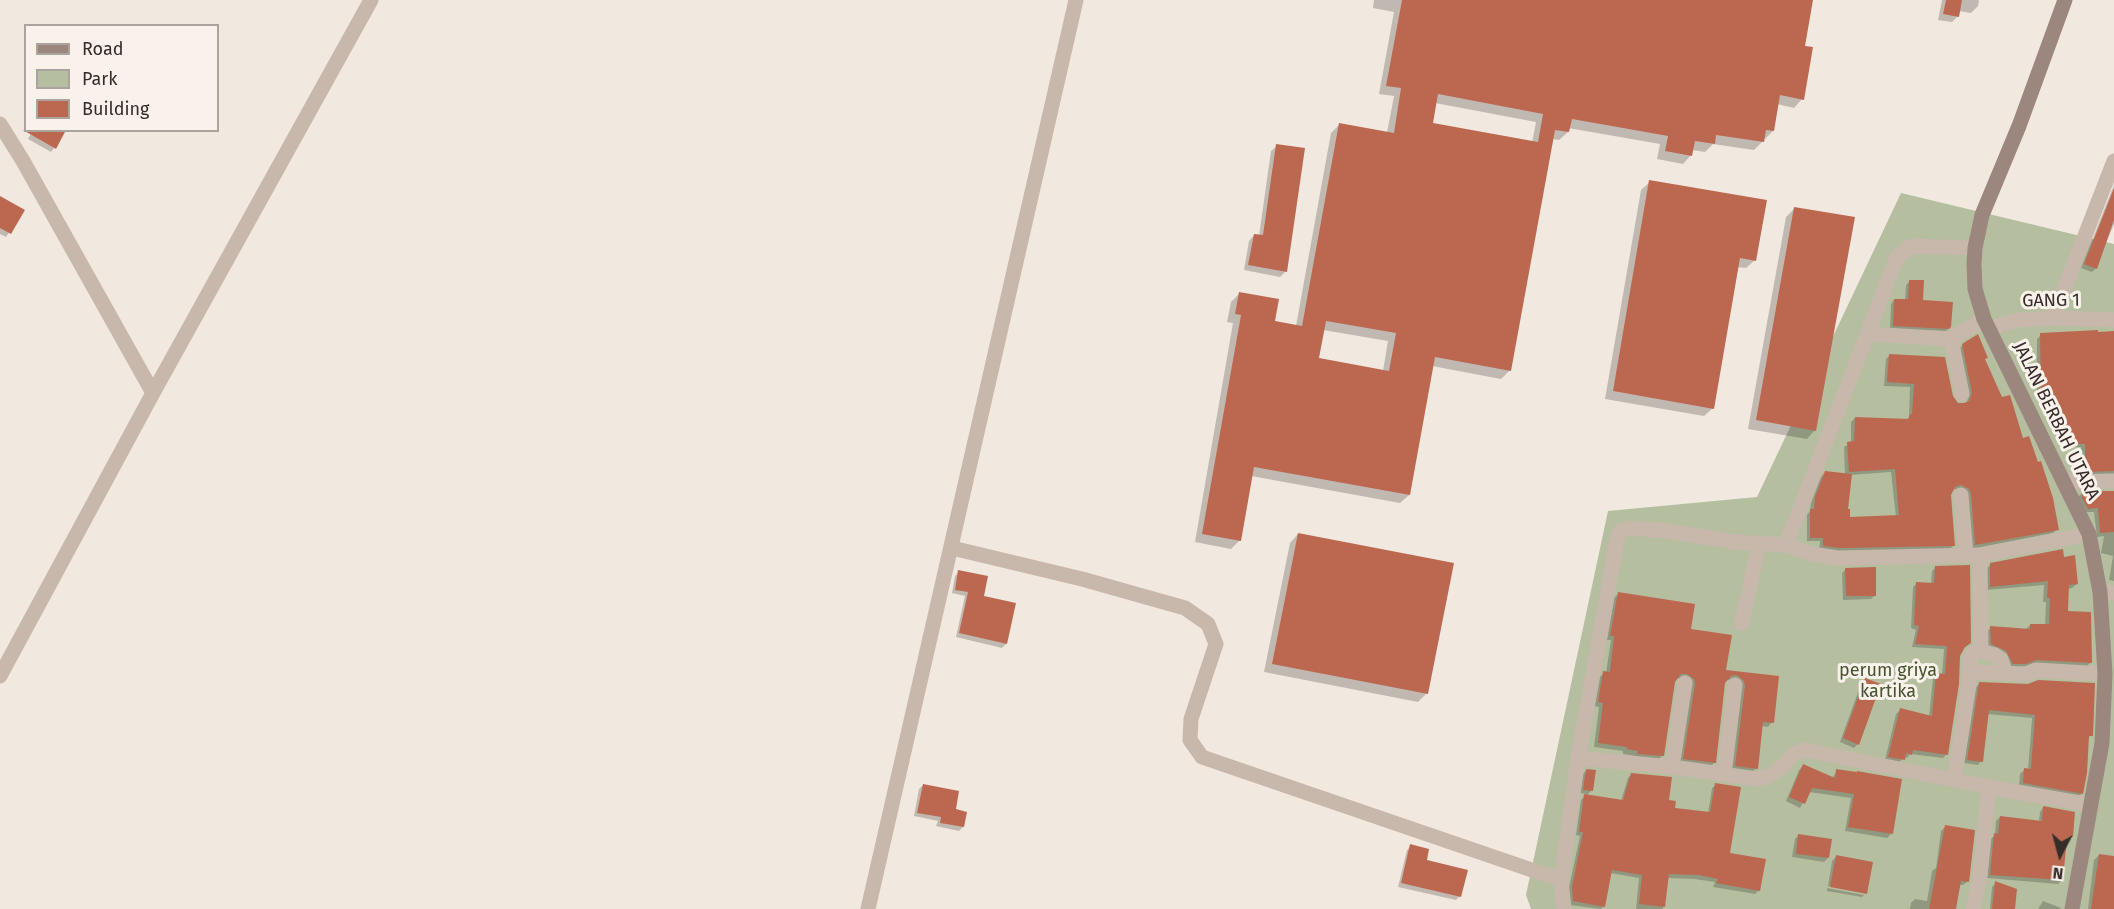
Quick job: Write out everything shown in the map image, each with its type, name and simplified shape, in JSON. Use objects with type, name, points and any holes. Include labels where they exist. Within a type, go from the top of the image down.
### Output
[{"type":"main road","name":"JALAN BERBAH UTARA","points":[[2064,0],[2019,126],[1982,216],[1975,248],[1975,289],[1987,324],[2089,534],[2107,592],[2105,674],[2108,743],[2091,805],[2072,909]]},
{"type":"street","points":[[0,676],[153,393],[371,0]]},
{"type":"street","points":[[868,909],[1076,0]]},
{"type":"street","points":[[0,124],[23,160],[153,393]]},
{"type":"street","points":[[2053,318],[2114,162]]},
{"type":"street","points":[[1786,545],[1897,257],[1911,246],[1975,248]]},
{"type":"street","name":"GANG 1","points":[[1951,339],[1987,324],[2002,324],[2019,320],[2053,318],[2114,321]]},
{"type":"street","points":[[1869,333],[1951,339],[1962,394]]},
{"type":"street","points":[[2064,482],[2114,481]]},
{"type":"street","points":[[1961,495],[1973,555],[1981,651]]},
{"type":"street","points":[[1564,909],[1561,880],[1578,758],[1615,543],[1622,530],[1630,528],[1668,531],[1735,542],[1786,545],[1811,554],[1838,558],[1973,555],[2089,534]]},
{"type":"street","points":[[1742,623],[1759,543]]},
{"type":"street","points":[[952,548],[1082,579],[1185,608],[1209,624],[1216,644],[1191,719],[1190,740],[1202,757],[1561,880]]},
{"type":"street","points":[[1954,780],[1970,672],[1970,657],[1973,653],[1981,651],[2001,659],[2006,674]]},
{"type":"street","points":[[1970,672],[2028,674],[2036,670],[2105,674]]},
{"type":"street","points":[[1672,767],[1685,683]]},
{"type":"street","points":[[1724,774],[1735,685]]},
{"type":"street","points":[[1578,758],[1672,767],[1758,779],[1769,776],[1792,755],[1805,750],[1989,788],[2091,805]]},
{"type":"street","points":[[1973,909],[1980,876],[1989,788]]},
{"type":"green space","name":"perum griya kartika","points":[[1901,193],[2114,244],[2114,909],[1531,909],[1526,895],[1608,511],[1757,497]]},
{"type":"building","points":[[1402,0],[1813,0],[1805,46],[1813,47],[1804,100],[1780,95],[1774,131],[1766,130],[1764,142],[1716,135],[1715,144],[1695,141],[1692,156],[1665,151],[1668,136],[1572,119],[1569,132],[1555,130],[1511,371],[1435,357],[1410,495],[1254,467],[1241,541],[1202,534],[1241,315],[1235,314],[1239,292],[1279,299],[1275,321],[1302,326],[1339,123],[1394,133],[1401,88],[1386,86]],"holes":[[[1438,94],[1543,114],[1538,142],[1433,123]],[[1326,321],[1396,333],[1389,371],[1319,358]]]},
{"type":"building","points":[[1946,0],[1962,0],[1959,17],[1943,14]]},
{"type":"building","points":[[26,132],[65,132],[56,149]]},
{"type":"building","points":[[1276,144],[1305,148],[1287,272],[1248,265],[1254,234],[1263,235]]},
{"type":"building","points":[[1649,180],[1767,200],[1756,261],[1740,258],[1714,409],[1613,391]]},
{"type":"building","points":[[2114,188],[2114,220],[2097,269],[2084,264]]},
{"type":"building","points":[[0,196],[25,210],[11,234],[0,228]]},
{"type":"building","points":[[1794,207],[1855,217],[1816,431],[1756,420]]},
{"type":"building","points":[[1909,280],[1924,280],[1923,300],[1953,302],[1949,329],[1893,326],[1894,299],[1908,299]]},
{"type":"building","points":[[2098,330],[2098,332],[2114,331],[2114,471],[2085,472],[2085,444],[2071,444],[2071,426],[2059,426],[2059,409],[2051,409],[2050,390],[2041,390],[2040,333]]},
{"type":"building","points":[[1978,334],[1988,358],[1985,359],[2002,397],[2010,395],[2023,438],[2029,436],[2038,462],[2041,461],[2053,498],[2059,530],[1975,545],[1971,494],[1969,489],[1961,485],[1955,487],[1951,495],[1955,546],[1839,548],[1823,546],[1823,538],[1810,538],[1810,509],[1814,509],[1815,497],[1825,471],[1852,474],[1848,509],[1850,509],[1850,517],[1899,515],[1895,469],[1849,472],[1847,442],[1854,441],[1855,417],[1909,419],[1909,415],[1912,414],[1914,384],[1887,382],[1889,354],[1945,357],[1953,396],[1958,403],[1964,403],[1969,401],[1972,393],[1962,344]]},
{"type":"building","points":[[2082,491],[2114,491],[2114,532],[2100,533],[2098,508],[2088,509],[2082,498]]},
{"type":"building","points":[[1298,533],[1454,563],[1428,694],[1272,664]]},
{"type":"building","points":[[2063,549],[2064,557],[2075,555],[2078,584],[2069,585],[2068,611],[2091,612],[2092,663],[2037,660],[2026,664],[2013,664],[2006,651],[1991,644],[1990,626],[2030,629],[2030,624],[2049,624],[2048,581],[1990,587],[1990,563]]},
{"type":"building","points":[[1970,565],[1971,643],[1965,647],[1960,656],[1959,684],[1948,755],[1913,750],[1912,755],[1906,753],[1905,760],[1888,757],[1900,708],[1932,716],[1936,673],[1945,674],[1947,646],[1915,644],[1919,626],[1914,625],[1916,582],[1934,583],[1935,566]]},
{"type":"building","points":[[1876,567],[1876,596],[1846,596],[1845,568]]},
{"type":"building","points":[[958,570],[988,576],[984,596],[1016,603],[1007,644],[959,633],[968,592],[955,590]]},
{"type":"building","points":[[1618,592],[1695,604],[1691,629],[1732,635],[1726,670],[1779,676],[1774,723],[1763,722],[1758,769],[1735,766],[1745,686],[1744,681],[1737,675],[1731,676],[1725,683],[1716,763],[1683,759],[1695,684],[1694,679],[1687,674],[1681,674],[1675,682],[1664,756],[1637,754],[1638,751],[1627,749],[1627,747],[1598,743],[1603,703],[1598,702],[1603,671],[1610,672],[1614,636],[1610,636]]},
{"type":"building","points":[[1865,678],[1881,684],[1859,745],[1843,738]]},
{"type":"building","points":[[2038,680],[2095,683],[2093,736],[2089,736],[2087,773],[2083,794],[2023,783],[2024,768],[2031,769],[2035,715],[1989,710],[1983,762],[1967,760],[1979,682],[2028,684]]},
{"type":"building","points":[[1803,764],[1835,778],[1836,769],[1902,779],[1893,834],[1848,827],[1854,794],[1812,788],[1805,804],[1789,797]]},
{"type":"building","points":[[1586,769],[1596,770],[1593,791],[1583,790]]},
{"type":"building","points":[[1631,773],[1672,777],[1669,800],[1676,801],[1675,808],[1710,812],[1715,783],[1741,787],[1730,853],[1766,859],[1760,891],[1716,883],[1718,879],[1699,875],[1669,874],[1665,907],[1639,904],[1642,875],[1612,870],[1605,907],[1573,901],[1572,887],[1583,832],[1579,832],[1584,794],[1623,800]]},
{"type":"building","points":[[923,784],[959,791],[956,809],[967,812],[964,827],[940,823],[941,817],[917,813]]},
{"type":"building","points":[[2043,806],[2075,812],[2073,837],[2067,837],[2063,880],[1990,875],[1994,833],[1998,834],[2000,816],[2042,821]]},
{"type":"building","points":[[1945,825],[1975,830],[1969,882],[1961,881],[1956,909],[1929,909]]},
{"type":"building","points":[[1798,834],[1832,839],[1829,858],[1796,854]]},
{"type":"building","points":[[1410,844],[1429,849],[1427,860],[1468,870],[1461,897],[1401,883]]},
{"type":"building","points":[[2099,854],[2114,856],[2114,909],[2091,909]]},
{"type":"building","points":[[1836,855],[1873,862],[1867,894],[1830,887]]},
{"type":"building","points":[[1995,881],[2017,889],[2015,909],[1992,909]]}]
